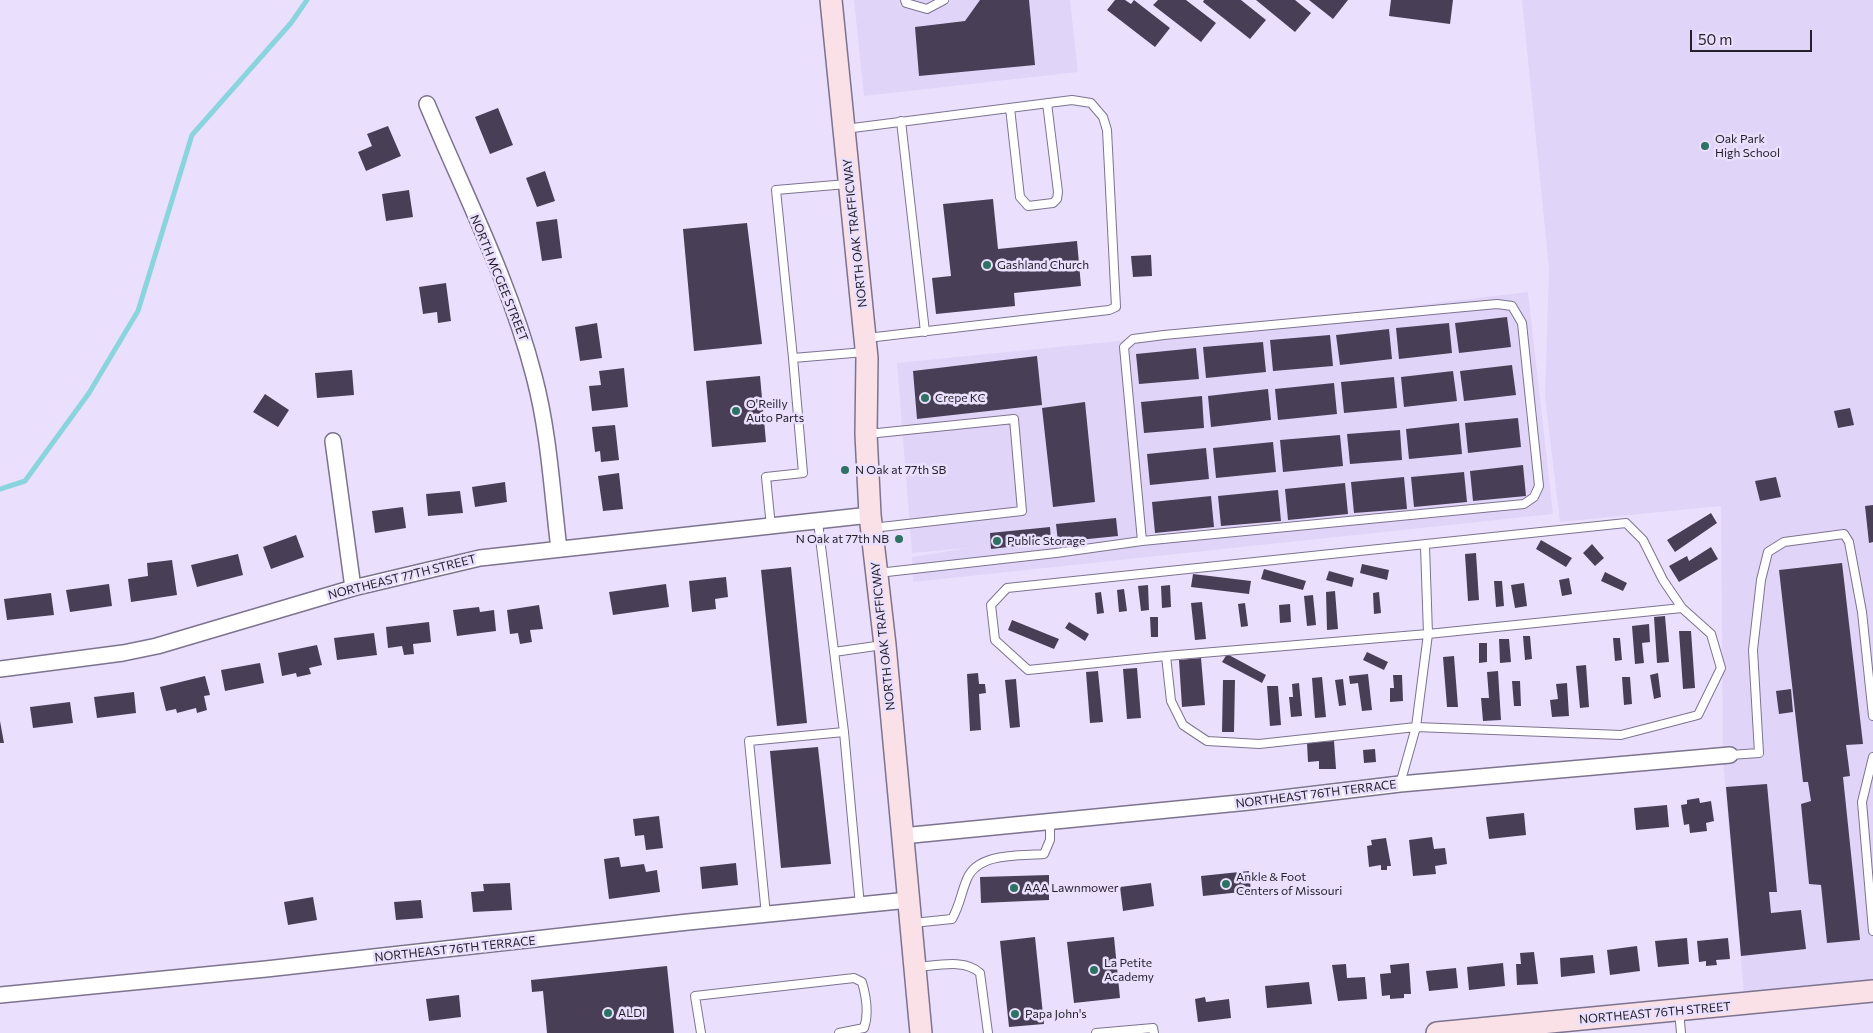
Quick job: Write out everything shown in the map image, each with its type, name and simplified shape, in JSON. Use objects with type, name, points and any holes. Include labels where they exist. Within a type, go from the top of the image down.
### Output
[{"type":"main road","name":"NORTH OAK TRAFFICWAY","points":[[831,0],[866,345],[866,434],[871,521],[885,645],[914,967],[922,1033]]},
{"type":"main road","name":"NORTHEAST 76TH STREET","points":[[1437,1033],[1873,991]]},
{"type":"street","name":"NORTH MCGEE STREET","points":[[426,104],[510,300],[524,340],[543,416],[559,549]]},
{"type":"street","points":[[333,441],[352,588]]},
{"type":"street","name":"NORTHEAST 77TH STREET","points":[[0,669],[122,653],[157,646],[352,588],[480,558],[818,522],[871,521]]},
{"type":"street","name":"NORTHEAST 76TH TERRACE","points":[[902,836],[1249,802],[1400,784],[1730,755]]},
{"type":"street","name":"NORTHEAST 76TH TERRACE","points":[[0,994],[276,968],[909,900]]},
{"type":"lane","points":[[905,0],[906,3],[927,9],[944,0]]},
{"type":"lane","points":[[793,358],[925,332],[1109,310],[1116,307],[1107,130],[1103,117],[1091,103],[1072,100],[844,129]]},
{"type":"lane","points":[[1010,108],[1020,197],[1028,206],[1053,203],[1057,198],[1058,192],[1047,103]]},
{"type":"lane","points":[[901,121],[925,332]]},
{"type":"lane","points":[[771,527],[766,477],[804,473],[776,190],[850,184]]},
{"type":"lane","points":[[876,574],[1142,541],[1524,504],[1534,497],[1538,486],[1522,323],[1512,306],[1497,304],[1164,334],[1133,339],[1124,347],[1142,541]]},
{"type":"lane","points":[[866,434],[1014,419],[1022,511],[871,521]]},
{"type":"lane","points":[[818,522],[844,732],[860,906]]},
{"type":"lane","points":[[1166,656],[1171,701],[1182,724],[1207,741],[1258,744],[1416,727],[1621,735],[1698,715],[1721,668],[1711,634],[1682,608],[1663,580],[1643,540],[1626,523],[1425,546],[1007,588],[991,605],[995,640],[1028,670],[1166,656],[1428,634],[1682,608]]},
{"type":"lane","points":[[1730,755],[1759,753],[1753,650],[1761,580],[1768,552],[1784,542],[1844,534],[1849,542],[1862,612],[1873,716]]},
{"type":"lane","points":[[1400,784],[1416,727],[1428,634],[1425,546]]},
{"type":"lane","points":[[834,652],[885,645]]},
{"type":"lane","points":[[766,915],[749,741],[844,732]]},
{"type":"lane","points":[[1873,757],[1862,802],[1873,931]]},
{"type":"lane","points":[[911,924],[952,919],[961,905],[967,877],[973,868],[988,859],[1044,854],[1050,840],[1050,822]]},
{"type":"lane","points":[[914,967],[966,965],[975,968],[980,973],[988,1033]]},
{"type":"lane","points":[[701,1033],[695,996],[854,978],[862,982],[865,992],[867,1020],[864,1028],[839,1033]]},
{"type":"lane","points":[[1679,1010],[1682,1033]]},
{"type":"lane","points":[[1096,1033],[1153,1028],[1154,1033]]},
{"type":"shaded area","points":[[854,0],[1070,0],[1078,72],[864,96]]},
{"type":"shaded area","points":[[1522,0],[1873,0],[1873,980],[1744,994],[1723,761],[1721,506],[1560,522],[1545,397],[1549,269]]},
{"type":"shaded area","name":"Public Storage","points":[[1528,292],[1553,514],[913,582],[912,557],[968,548],[912,553],[897,363],[1108,342]]},
{"type":"building","points":[[980,0],[1029,0],[1035,65],[919,76],[915,27],[965,21]]},
{"type":"building","points":[[1115,0],[1125,0],[1131,4],[1134,0],[1170,28],[1155,47],[1107,10]]},
{"type":"building","points":[[1158,0],[1186,0],[1216,23],[1201,42],[1153,5]]},
{"type":"building","points":[[1204,0],[1241,0],[1266,20],[1250,39],[1203,2]]},
{"type":"building","points":[[1256,0],[1295,0],[1311,13],[1295,32]]},
{"type":"building","points":[[1309,0],[1348,0],[1333,19]]},
{"type":"building","points":[[1391,0],[1453,0],[1450,24],[1389,16]]},
{"type":"building","points":[[498,108],[513,145],[490,154],[475,117]]},
{"type":"building","points":[[388,126],[401,156],[366,171],[358,152],[372,146],[367,134]]},
{"type":"building","points":[[545,171],[555,201],[537,207],[526,178]]},
{"type":"building","points":[[409,190],[413,217],[386,221],[382,194]]},
{"type":"building","points":[[993,199],[998,249],[1077,241],[1081,286],[1014,293],[1015,306],[936,314],[932,278],[951,276],[943,204]]},
{"type":"building","points":[[557,219],[562,258],[542,261],[536,222]]},
{"type":"building","points":[[747,223],[762,344],[694,351],[683,229]]},
{"type":"building","points":[[1151,255],[1152,276],[1133,277],[1131,256]]},
{"type":"building","points":[[446,283],[451,321],[438,323],[437,312],[423,314],[419,287]]},
{"type":"building","points":[[1507,317],[1511,347],[1459,353],[1455,323]]},
{"type":"building","points":[[597,323],[602,358],[580,361],[575,327]]},
{"type":"building","points":[[1449,323],[1452,353],[1399,359],[1396,328]]},
{"type":"building","points":[[1389,329],[1392,359],[1340,365],[1336,335]]},
{"type":"building","points":[[1330,335],[1333,366],[1273,371],[1270,340]]},
{"type":"building","points":[[1263,342],[1266,372],[1206,378],[1203,347]]},
{"type":"building","points":[[1196,348],[1199,379],[1139,384],[1136,354]]},
{"type":"building","points":[[1037,356],[1042,405],[917,419],[913,371]]},
{"type":"building","points":[[1512,365],[1516,395],[1464,401],[1460,371]]},
{"type":"building","points":[[624,368],[628,407],[592,411],[589,386],[601,385],[599,371]]},
{"type":"building","points":[[352,370],[354,395],[317,398],[315,373]]},
{"type":"building","points":[[1453,371],[1457,401],[1404,407],[1401,377]]},
{"type":"building","name":"O'Reilly Auto Parts","points":[[760,376],[766,442],[712,447],[706,381]]},
{"type":"building","points":[[1394,377],[1397,408],[1344,413],[1341,382]]},
{"type":"building","points":[[1334,383],[1337,414],[1278,420],[1275,389]]},
{"type":"building","points":[[1268,389],[1271,420],[1211,427],[1208,396]]},
{"type":"building","points":[[265,394],[289,410],[278,427],[253,412]]},
{"type":"building","points":[[1202,396],[1204,428],[1144,433],[1141,402]]},
{"type":"building","points":[[1085,402],[1095,502],[1053,507],[1042,408]]},
{"type":"building","points":[[1850,408],[1854,425],[1838,428],[1834,411]]},
{"type":"building","points":[[1518,418],[1521,447],[1468,453],[1465,423]]},
{"type":"building","points":[[1459,423],[1462,454],[1409,459],[1406,429]]},
{"type":"building","points":[[615,425],[619,460],[601,462],[600,451],[595,452],[592,427]]},
{"type":"building","points":[[1400,430],[1402,460],[1350,464],[1347,434]]},
{"type":"building","points":[[1340,435],[1343,466],[1283,472],[1280,440]]},
{"type":"building","points":[[1273,442],[1276,472],[1216,478],[1213,448]]},
{"type":"building","points":[[1206,448],[1209,479],[1150,485],[1147,454]]},
{"type":"building","points":[[1523,465],[1526,496],[1473,501],[1470,471]]},
{"type":"building","points":[[1464,472],[1467,502],[1414,507],[1411,477]]},
{"type":"building","points":[[619,473],[623,509],[603,511],[598,476]]},
{"type":"building","points":[[1404,477],[1407,509],[1354,513],[1351,482]]},
{"type":"building","points":[[1776,477],[1781,497],[1760,501],[1755,481]]},
{"type":"building","points":[[505,482],[507,502],[475,507],[472,487]]},
{"type":"building","points":[[1345,483],[1348,514],[1288,520],[1285,489]]},
{"type":"building","points":[[1278,490],[1281,521],[1221,526],[1218,496]]},
{"type":"building","points":[[460,491],[463,513],[428,516],[426,494]]},
{"type":"building","points":[[1211,496],[1214,527],[1155,533],[1152,502]]},
{"type":"building","points":[[1873,505],[1873,542],[1869,543],[1865,506]]},
{"type":"building","points":[[403,507],[406,528],[375,533],[372,511]]},
{"type":"building","points":[[1711,513],[1717,523],[1675,552],[1667,540]]},
{"type":"building","points":[[1116,518],[1118,536],[1058,542],[1056,524]]},
{"type":"building","points":[[1050,527],[1051,542],[991,549],[990,533]]},
{"type":"building","points":[[296,535],[304,557],[271,569],[263,547]]},
{"type":"building","points":[[1541,540],[1572,558],[1566,567],[1536,549]]},
{"type":"building","points":[[1592,544],[1604,558],[1595,566],[1583,553]]},
{"type":"building","points":[[1711,547],[1718,559],[1679,582],[1669,566],[1687,556],[1689,561]]},
{"type":"building","points":[[1476,553],[1479,600],[1468,601],[1465,554]]},
{"type":"building","points":[[238,554],[243,575],[197,587],[191,565]]},
{"type":"building","points":[[172,560],[177,595],[131,602],[128,579],[148,576],[147,563]]},
{"type":"building","points":[[1842,563],[1863,744],[1846,745],[1850,776],[1843,777],[1860,940],[1827,943],[1821,885],[1809,884],[1801,804],[1811,801],[1808,782],[1803,782],[1779,570]]},
{"type":"building","points":[[1362,564],[1389,570],[1387,580],[1360,573]]},
{"type":"building","points":[[791,567],[807,723],[777,726],[761,570]]},
{"type":"building","points":[[1264,569],[1306,581],[1303,590],[1261,579]]},
{"type":"building","points":[[1329,571],[1354,578],[1352,587],[1326,580]]},
{"type":"building","points":[[1605,572],[1627,583],[1623,591],[1601,581]]},
{"type":"building","points":[[1193,574],[1251,581],[1249,594],[1191,587]]},
{"type":"building","points":[[726,577],[728,597],[715,599],[716,609],[692,612],[689,581]]},
{"type":"building","points":[[1569,578],[1572,594],[1562,596],[1559,580]]},
{"type":"building","points":[[1494,581],[1502,581],[1504,606],[1496,607]]},
{"type":"building","points":[[1524,583],[1527,606],[1515,608],[1511,585]]},
{"type":"building","points":[[109,584],[112,606],[70,612],[66,590]]},
{"type":"building","points":[[666,584],[669,607],[613,615],[609,592]]},
{"type":"building","points":[[1148,585],[1149,610],[1141,611],[1138,586]]},
{"type":"building","points":[[1170,585],[1171,607],[1162,608],[1161,586]]},
{"type":"building","points":[[1124,589],[1127,611],[1119,612],[1117,590]]},
{"type":"building","points":[[1335,591],[1338,629],[1327,630],[1326,592]]},
{"type":"building","points":[[1101,592],[1104,613],[1097,614],[1095,593]]},
{"type":"building","points":[[1379,592],[1381,613],[1374,614],[1373,593]]},
{"type":"building","points":[[51,593],[54,615],[7,620],[4,599]]},
{"type":"building","points":[[1313,595],[1316,625],[1307,626],[1304,596]]},
{"type":"building","points":[[1202,602],[1206,639],[1195,640],[1191,603]]},
{"type":"building","points":[[1245,603],[1248,626],[1241,627],[1238,604]]},
{"type":"building","points":[[1290,604],[1291,622],[1280,623],[1279,605]]},
{"type":"building","points":[[539,605],[543,629],[530,630],[532,642],[520,644],[518,633],[510,634],[507,610]]},
{"type":"building","points":[[479,607],[480,612],[494,610],[496,631],[457,636],[453,610]]},
{"type":"building","points":[[1665,616],[1669,662],[1657,663],[1654,617]]},
{"type":"building","points":[[1150,617],[1158,617],[1158,637],[1151,637]]},
{"type":"building","points":[[1012,620],[1059,639],[1054,649],[1008,630]]},
{"type":"building","points":[[429,622],[431,642],[413,644],[414,654],[404,655],[402,646],[388,648],[386,627]]},
{"type":"building","points":[[1069,622],[1089,634],[1085,641],[1065,628]]},
{"type":"building","points":[[1649,624],[1650,642],[1642,643],[1644,663],[1635,664],[1632,626]]},
{"type":"building","points":[[1679,631],[1691,631],[1695,688],[1683,689]]},
{"type":"building","points":[[374,633],[377,655],[337,660],[334,638]]},
{"type":"building","points":[[1523,636],[1530,636],[1532,659],[1525,660]]},
{"type":"building","points":[[1613,638],[1620,638],[1622,660],[1615,661]]},
{"type":"building","points":[[1499,639],[1509,639],[1511,662],[1500,663]]},
{"type":"building","points":[[1479,643],[1487,643],[1487,662],[1479,663]]},
{"type":"building","points":[[317,645],[322,665],[309,668],[311,674],[297,677],[296,673],[282,676],[278,653]]},
{"type":"building","points":[[1367,652],[1388,662],[1384,670],[1363,660]]},
{"type":"building","points":[[1227,654],[1266,675],[1262,683],[1222,662]]},
{"type":"building","points":[[1454,656],[1458,707],[1447,707],[1443,657]]},
{"type":"building","points":[[1201,658],[1205,705],[1182,707],[1179,660]]},
{"type":"building","points":[[260,663],[264,683],[225,691],[221,670]]},
{"type":"building","points":[[1586,665],[1589,707],[1580,708],[1576,666]]},
{"type":"building","points":[[1137,668],[1141,718],[1127,719],[1123,669]]},
{"type":"building","points":[[1098,671],[1103,722],[1090,723],[1086,672]]},
{"type":"building","points":[[1498,671],[1501,720],[1483,721],[1481,698],[1489,698],[1487,672]]},
{"type":"building","points":[[978,673],[979,684],[985,684],[986,693],[979,694],[981,730],[970,731],[967,674]]},
{"type":"building","points":[[1658,673],[1661,697],[1654,699],[1650,675]]},
{"type":"building","points":[[1368,674],[1372,710],[1362,711],[1358,683],[1350,684],[1349,676]]},
{"type":"building","points":[[1393,675],[1402,675],[1403,701],[1390,702],[1390,688],[1394,688]]},
{"type":"building","points":[[205,676],[210,695],[204,696],[207,710],[197,713],[196,708],[177,713],[176,709],[166,711],[160,687]]},
{"type":"building","points":[[1322,677],[1326,717],[1315,718],[1312,678]]},
{"type":"building","points":[[1622,677],[1630,677],[1632,704],[1624,705]]},
{"type":"building","points":[[1016,679],[1020,727],[1010,728],[1005,680]]},
{"type":"building","points":[[1343,679],[1346,705],[1339,706],[1335,680]]},
{"type":"building","points":[[1223,680],[1235,680],[1234,732],[1222,732]]},
{"type":"building","points":[[1512,681],[1520,681],[1521,706],[1514,706]]},
{"type":"building","points":[[1299,683],[1302,716],[1291,717],[1289,697],[1293,697],[1292,684]]},
{"type":"building","points":[[1567,683],[1569,716],[1552,717],[1550,700],[1558,699],[1556,684]]},
{"type":"building","points":[[1267,686],[1278,686],[1281,725],[1270,726]]},
{"type":"building","points":[[1791,689],[1793,712],[1779,714],[1776,691]]},
{"type":"building","points":[[134,692],[136,713],[97,718],[94,697]]},
{"type":"building","points":[[70,702],[73,723],[33,728],[30,707]]},
{"type":"building","points":[[0,721],[4,743],[0,743]]},
{"type":"building","points":[[1334,741],[1336,769],[1319,769],[1319,761],[1308,762],[1307,743]]},
{"type":"building","points":[[818,747],[831,864],[781,868],[770,751]]},
{"type":"building","points":[[1375,749],[1376,762],[1364,763],[1363,750]]},
{"type":"building","points":[[1767,784],[1777,892],[1769,892],[1771,913],[1801,910],[1806,949],[1741,956],[1726,787]]},
{"type":"building","points":[[1699,798],[1700,803],[1711,801],[1714,821],[1706,823],[1707,831],[1690,833],[1689,824],[1684,825],[1681,805],[1687,804],[1687,800]]},
{"type":"building","points":[[1667,805],[1669,827],[1636,830],[1634,808]]},
{"type":"building","points":[[1524,813],[1526,835],[1489,839],[1486,817]]},
{"type":"building","points":[[659,816],[663,848],[646,850],[644,835],[635,836],[633,819]]},
{"type":"building","points":[[1432,837],[1434,849],[1445,848],[1447,864],[1435,866],[1436,874],[1413,876],[1409,840]]},
{"type":"building","points":[[1386,838],[1391,866],[1387,866],[1387,870],[1381,870],[1381,865],[1369,867],[1367,846],[1372,845],[1371,840]]},
{"type":"building","points":[[619,857],[621,867],[644,864],[646,872],[657,870],[660,892],[609,899],[604,859]]},
{"type":"building","points":[[736,863],[738,885],[702,889],[700,867]]},
{"type":"building","name":"Ankle & Foot Centers of Missouri","points":[[1249,871],[1251,891],[1203,896],[1201,876]]},
{"type":"building","name":"AAA Lawnmower","points":[[1049,875],[1049,900],[981,903],[980,877]]},
{"type":"building","points":[[510,883],[512,910],[473,912],[471,892],[484,891],[483,884]]},
{"type":"building","points":[[1151,883],[1154,906],[1123,911],[1120,887]]},
{"type":"building","points":[[313,897],[317,920],[288,925],[284,902]]},
{"type":"building","points":[[421,900],[423,918],[396,920],[394,902]]},
{"type":"building","points":[[1035,937],[1044,1024],[1009,1027],[1000,941]]},
{"type":"building","name":"La Petite Academy","points":[[1114,937],[1120,998],[1074,1003],[1067,942]]},
{"type":"building","points":[[1687,938],[1689,964],[1658,967],[1655,941]]},
{"type":"building","points":[[1728,938],[1730,959],[1716,960],[1717,965],[1706,966],[1706,961],[1699,962],[1697,941]]},
{"type":"building","points":[[1637,946],[1640,971],[1610,975],[1607,950]]},
{"type":"building","points":[[1534,952],[1538,984],[1517,985],[1516,964],[1521,964],[1520,953]]},
{"type":"building","points":[[1593,955],[1595,973],[1561,977],[1560,958]]},
{"type":"building","points":[[1409,963],[1411,994],[1404,994],[1404,998],[1390,999],[1390,995],[1382,996],[1380,974],[1391,973],[1390,965]]},
{"type":"building","points":[[1503,963],[1505,986],[1469,990],[1467,967]]},
{"type":"building","points":[[1346,964],[1347,978],[1365,977],[1367,999],[1338,1001],[1332,965]]},
{"type":"building","name":"ALDI","points":[[667,966],[674,1033],[547,1033],[543,991],[532,992],[531,980]]},
{"type":"building","points":[[1456,968],[1458,988],[1429,991],[1426,971]]},
{"type":"building","points":[[1309,982],[1312,1004],[1267,1008],[1265,986]]},
{"type":"building","points":[[459,995],[461,1017],[429,1021],[426,999]]},
{"type":"building","points":[[1205,997],[1206,1002],[1229,999],[1231,1018],[1198,1022],[1195,999]]},
{"type":"waterway","points":[[0,489],[25,481],[89,393],[138,311],[192,135],[291,23],[307,0]]},
{"type":"place","name":"Oak Park High School","points":[[1705,146]]},
{"type":"place","name":"Gashland Church","points":[[987,265]]},
{"type":"place","name":"Crepe KC","points":[[925,398]]},
{"type":"place","name":"O'Reilly Auto Parts","points":[[736,411]]},
{"type":"place","name":"N Oak at 77th SB","points":[[845,470]]},
{"type":"place","name":"N Oak at 77th NB","points":[[899,539]]},
{"type":"place","name":"Public Storage","points":[[997,541]]},
{"type":"place","name":"Ankle & Foot Centers of Missouri","points":[[1226,884]]},
{"type":"place","name":"AAA Lawnmower","points":[[1014,888]]},
{"type":"place","name":"La Petite Academy","points":[[1094,970]]},
{"type":"place","name":"ALDI","points":[[608,1013]]},
{"type":"place","name":"Papa John's","points":[[1015,1014]]}]
